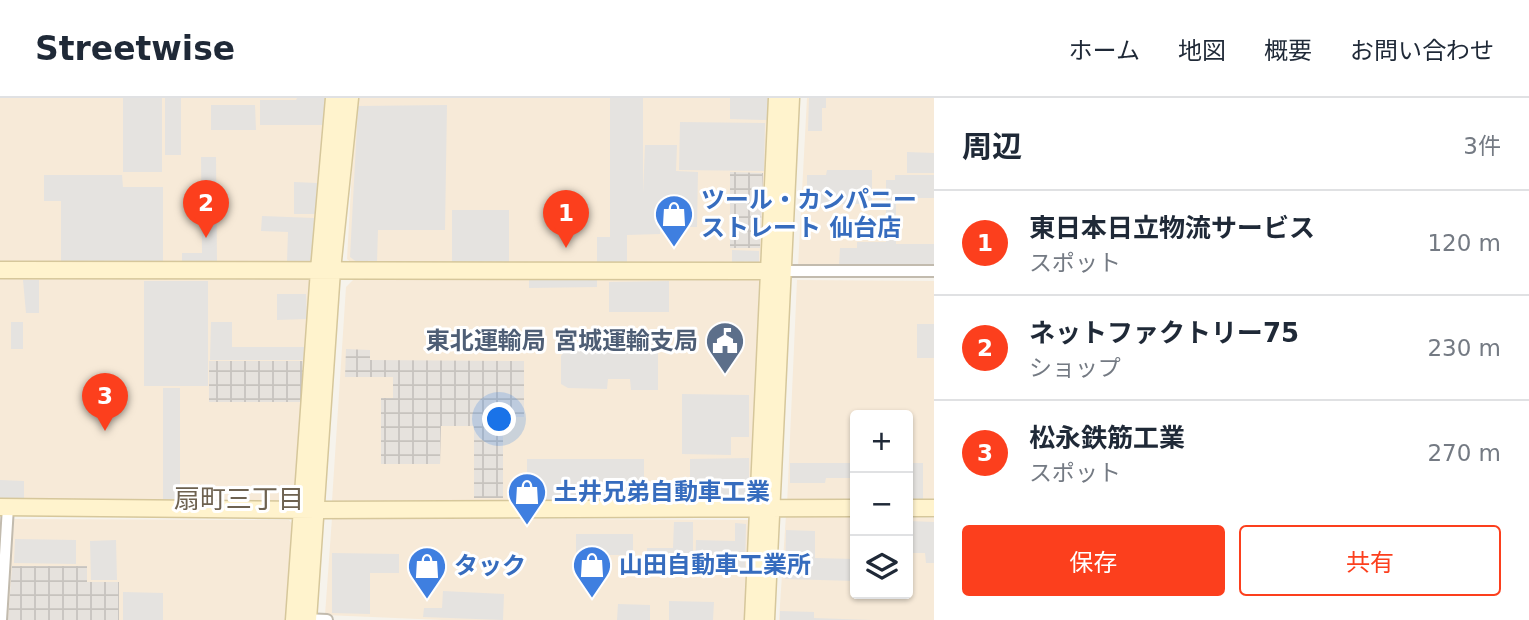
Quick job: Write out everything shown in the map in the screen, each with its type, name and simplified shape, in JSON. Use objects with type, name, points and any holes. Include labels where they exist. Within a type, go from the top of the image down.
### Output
[{"type":"street","points":[[327,620],[301,619],[334,98]]},
{"type":"street","points":[[325,270],[350,98]]},
{"type":"street","points":[[766,620],[765,508],[775,271],[777,98]]},
{"type":"street","points":[[775,271],[790,98]]},
{"type":"street","points":[[0,270],[934,271]]},
{"type":"street","points":[[1,620],[4,508],[850,508]]},
{"type":"street","points":[[753,620],[765,508]]},
{"type":"street","points":[[913,508],[934,508]]},
{"type":"shaded area","points":[[0,98],[328,98],[315,259],[309,265],[0,266]]},
{"type":"shaded area","points":[[123,98],[162,98],[162,172],[123,172]]},
{"type":"shaded area","points":[[165,98],[181,98],[181,155],[165,155]]},
{"type":"shaded area","points":[[326,98],[324,125],[260,125],[260,100]]},
{"type":"shaded area","points":[[356,98],[771,98],[760,267],[355,266],[347,259]]},
{"type":"shaded area","points":[[610,98],[643,98],[643,194],[645,145],[677,145],[676,171],[698,172],[697,227],[660,227],[660,234],[627,235],[627,263],[597,263],[597,237],[610,237]]},
{"type":"shaded area","points":[[730,98],[768,98],[767,120],[730,119]]},
{"type":"shaded area","points":[[807,98],[934,98],[934,267],[798,267]]},
{"type":"shaded area","points":[[809,98],[826,98],[826,108],[822,108],[822,131],[808,131]]},
{"type":"shaded area","points":[[211,105],[255,105],[256,130],[211,130]]},
{"type":"shaded area","points":[[447,105],[445,230],[378,230],[377,262],[358,263],[350,257],[358,106]]},
{"type":"shaded area","points":[[680,122],[765,123],[764,171],[679,170]]},
{"type":"shaded area","points":[[907,152],[934,153],[934,173],[907,173]]},
{"type":"shaded area","points":[[201,157],[216,157],[217,262],[182,262],[182,253],[202,253]]},
{"type":"shaded area","points":[[827,170],[872,170],[872,204],[807,204],[807,175],[826,175]]},
{"type":"shaded area","points":[[730,172],[763,173],[760,248],[730,248]]},
{"type":"shaded area","points":[[44,175],[122,175],[123,187],[163,187],[163,262],[61,262],[61,201],[44,201]]},
{"type":"shaded area","points":[[895,175],[934,175],[934,198],[896,198],[896,244],[934,244],[934,266],[839,265],[840,248],[857,248],[857,242],[886,242],[886,180],[895,180]]},
{"type":"shaded area","points":[[294,182],[317,183],[316,214],[294,214]]},
{"type":"shaded area","points":[[452,210],[509,210],[509,264],[452,263]]},
{"type":"shaded area","points":[[262,216],[314,218],[313,257],[308,263],[287,262],[288,232],[261,231]]},
{"type":"shaded area","points":[[732,250],[759,251],[759,265],[732,264]]},
{"type":"shaded area","points":[[529,277],[597,277],[597,287],[529,288]]},
{"type":"shaded area","points":[[0,278],[313,280],[298,501],[0,500]]},
{"type":"shaded area","points":[[355,278],[759,280],[752,504],[341,506],[332,501],[346,287]]},
{"type":"shaded area","points":[[23,280],[39,280],[39,313],[26,313]]},
{"type":"shaded area","points":[[797,280],[934,281],[934,506],[913,506],[913,410],[850,410],[850,506],[787,505]]},
{"type":"shaded area","points":[[144,281],[208,281],[208,386],[144,386]]},
{"type":"shaded area","points":[[669,281],[669,312],[609,312],[609,282]]},
{"type":"shaded area","points":[[277,294],[306,294],[307,319],[277,320]]},
{"type":"shaded area","points":[[11,322],[23,322],[23,349],[11,349]]},
{"type":"shaded area","points":[[211,322],[232,322],[232,347],[304,347],[304,360],[210,360]]},
{"type":"shaded area","points":[[917,324],[934,324],[934,358],[917,358]]},
{"type":"shaded area","points":[[576,342],[658,342],[658,390],[631,390],[630,379],[608,379],[607,389],[568,388],[561,384],[561,356],[568,345]]},
{"type":"shaded area","points":[[346,349],[370,350],[370,360],[524,361],[524,417],[503,417],[503,498],[474,498],[474,426],[441,426],[440,464],[381,464],[381,398],[393,398],[393,377],[345,377]]},
{"type":"shaded area","points":[[209,361],[304,361],[304,402],[209,402]]},
{"type":"shaded area","points":[[163,388],[180,388],[180,499],[163,499]]},
{"type":"shaded area","points":[[682,394],[749,395],[749,437],[731,437],[731,455],[682,454]]},
{"type":"shaded area","points":[[749,458],[749,502],[527,503],[527,459],[644,459],[644,484],[690,484],[690,459]]},
{"type":"shaded area","points":[[790,463],[850,463],[850,478],[826,478],[825,483],[790,483]]},
{"type":"shaded area","points":[[913,463],[923,463],[923,502],[913,502]]},
{"type":"shaded area","points":[[0,480],[24,481],[24,499],[0,498]]},
{"type":"shaded area","points":[[786,515],[850,516],[850,599],[913,599],[913,517],[934,518],[934,620],[779,620]]},
{"type":"shaded area","points":[[332,518],[752,520],[747,620],[442,620],[325,615]]},
{"type":"shaded area","points":[[14,519],[289,520],[297,529],[289,620],[6,620]]},
{"type":"shaded area","points":[[913,521],[934,522],[934,563],[926,563],[925,553],[913,553]]},
{"type":"shaded area","points":[[674,522],[693,522],[693,561],[677,561],[677,572],[653,571],[653,562],[647,562],[647,548],[673,548]]},
{"type":"shaded area","points":[[735,523],[746,524],[745,574],[729,573],[729,557],[705,557],[704,573],[695,573],[696,540],[735,541]]},
{"type":"shaded area","points":[[786,530],[815,531],[815,558],[850,559],[850,581],[785,579]]},
{"type":"shaded area","points":[[576,534],[633,534],[633,555],[576,555]]},
{"type":"shaded area","points":[[15,539],[76,540],[76,564],[14,563]]},
{"type":"shaded area","points":[[116,540],[117,580],[91,580],[90,541]]},
{"type":"shaded area","points":[[332,553],[399,554],[399,573],[370,573],[370,614],[332,613]]},
{"type":"shaded area","points":[[12,566],[87,566],[87,582],[119,582],[119,620],[8,620]]},
{"type":"shaded area","points":[[443,591],[504,594],[503,620],[423,617],[424,608],[442,608]]},
{"type":"shaded area","points":[[123,592],[163,593],[163,620],[123,620]]},
{"type":"shaded area","points":[[669,601],[714,602],[713,620],[669,620]]},
{"type":"shaded area","points":[[618,604],[650,605],[650,620],[617,620]]},
{"type":"shaded area","points":[[780,611],[814,612],[814,618],[872,620],[780,620]]},
{"type":"place","name":"ネットファクトリー75","points":[[206,238]]},
{"type":"place","name":"東日本日立物流サービス","points":[[566,248]]},
{"type":"place","name":"ツール・カンパニー ストレート 仙台店","points":[[674,248]]},
{"type":"place","name":"東北運輸局 宮城運輸支局","points":[[725,375]]},
{"type":"place","name":"松永鉄筋工業","points":[[105,431]]},
{"type":"place","name":"土井兄弟自動車工業","points":[[527,526]]},
{"type":"place","name":"山田自動車工業所","points":[[592,599]]},
{"type":"place","name":"タック","points":[[427,600]]},
{"type":"district","name":"扇町三丁目","points":[[239,499]]}]
